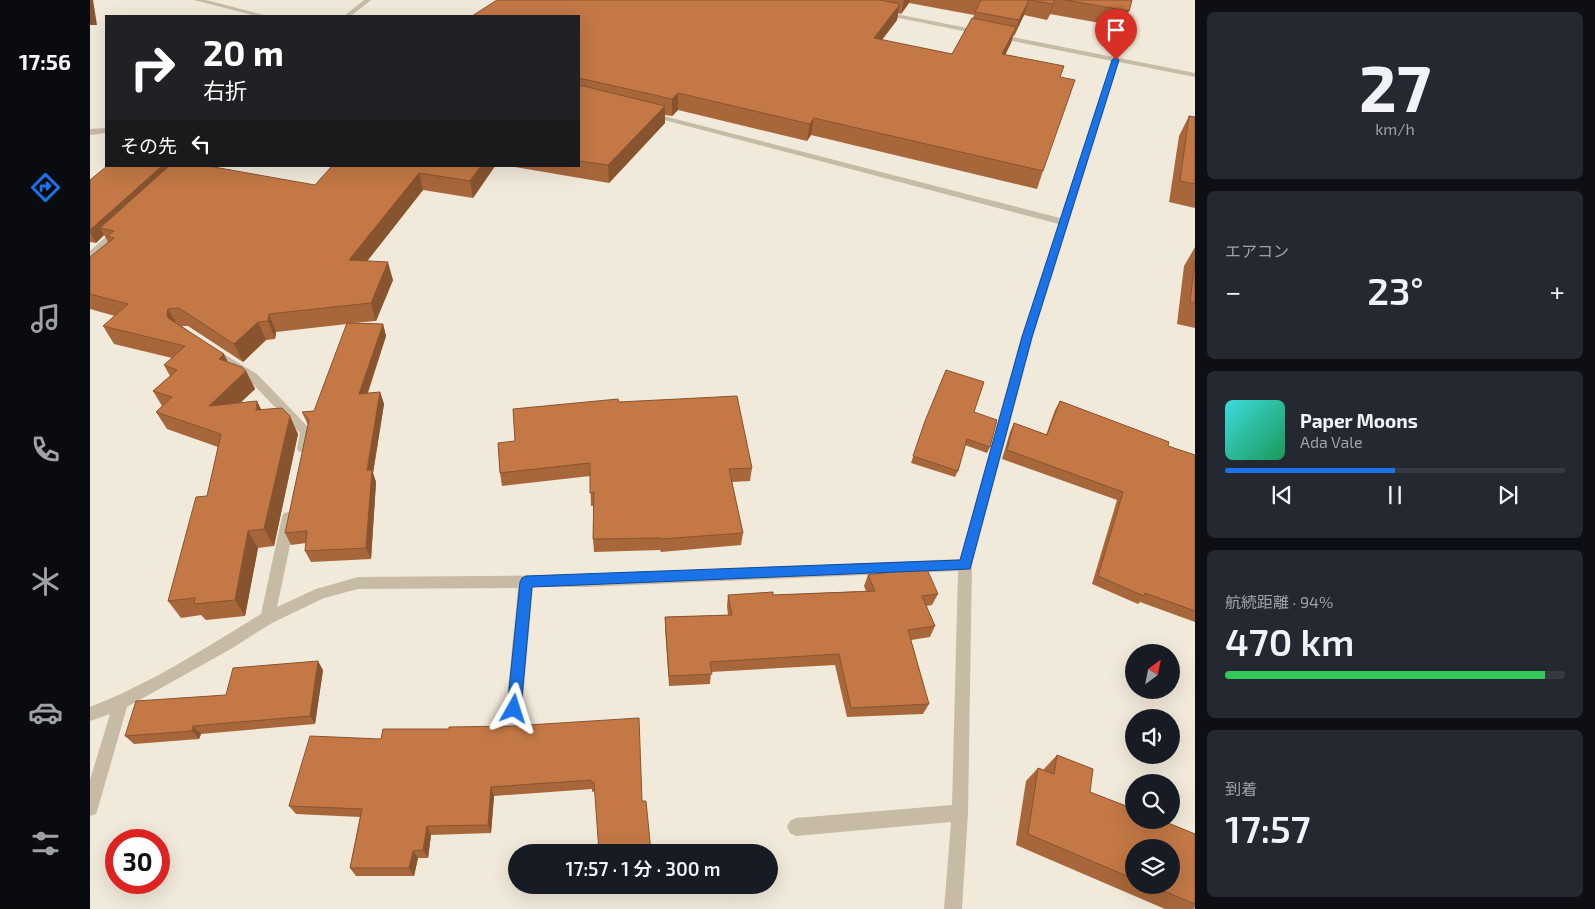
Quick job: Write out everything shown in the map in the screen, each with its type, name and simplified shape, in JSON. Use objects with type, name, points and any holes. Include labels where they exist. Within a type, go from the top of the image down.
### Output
[{"type":"street","points":[[197,0],[260,15]]},
{"type":"street","points":[[348,15],[368,0]]},
{"type":"street","points":[[871,12],[1195,75]]},
{"type":"street","points":[[952,909],[960,813],[965,565],[1027,337],[1116,60]]},
{"type":"street","points":[[636,112],[1063,222]]},
{"type":"street","points":[[90,132],[105,131]]},
{"type":"street","points":[[90,256],[126,224]]},
{"type":"street","points":[[206,346],[253,377],[306,432],[300,466]]},
{"type":"street","points":[[268,618],[292,502]]},
{"type":"street","points":[[90,714],[121,702],[224,645],[268,618],[321,593],[358,583],[526,582],[965,565]]},
{"type":"street","points":[[514,709],[526,582]]},
{"type":"street","points":[[90,808],[121,702]]},
{"type":"street","points":[[796,827],[960,813]]},
{"type":"building","points":[[497,0],[880,0],[900,4],[874,38],[952,54],[972,18],[1016,27],[1002,54],[1064,66],[1060,77],[1075,80],[1043,171],[814,118],[810,124],[678,93],[672,99],[580,78],[580,15],[474,15]]},
{"type":"building","points":[[981,0],[1029,0],[1019,20],[975,12]]},
{"type":"building","points":[[1029,0],[1055,0],[1053,4]]},
{"type":"building","points":[[1065,0],[1132,0],[1129,11]]},
{"type":"building","points":[[580,85],[665,106],[608,165],[580,161]]},
{"type":"building","points":[[1189,116],[1195,117],[1195,184],[1180,181]]},
{"type":"building","points":[[106,167],[161,167],[90,230],[90,180]]},
{"type":"building","points":[[168,167],[214,167],[315,185],[331,167],[480,167],[470,181],[419,173],[349,260],[388,262],[371,303],[269,314],[268,321],[258,322],[234,344],[179,308],[168,309],[168,318],[224,354],[219,359],[242,367],[246,371],[209,406],[257,401],[256,410],[282,408],[290,416],[264,529],[248,531],[235,600],[194,604],[195,598],[168,601],[196,497],[207,496],[221,434],[156,412],[172,397],[153,391],[177,370],[164,365],[185,346],[103,326],[128,304],[90,294],[90,257],[114,238],[107,236],[114,231],[100,228]]},
{"type":"building","points":[[1195,260],[1195,303],[1190,302]]},
{"type":"building","points":[[347,323],[383,324],[359,394],[380,392],[367,470],[372,470],[366,548],[305,551],[307,531],[285,533],[309,420],[302,412],[314,411]]},
{"type":"building","points":[[946,370],[984,382],[974,412],[997,420],[990,447],[967,439],[958,471],[913,456]]},
{"type":"building","points":[[737,396],[752,468],[729,469],[743,533],[661,539],[593,539],[594,492],[590,493],[590,463],[500,473],[498,443],[515,441],[513,409],[618,399],[619,402]]},
{"type":"building","points":[[1060,401],[1169,442],[1168,446],[1195,455],[1195,611],[1145,593],[1144,596],[1098,576],[1123,492],[1007,450],[1014,423],[1047,435]]},
{"type":"building","points":[[926,567],[938,594],[922,596],[935,626],[908,630],[929,704],[851,708],[839,654],[710,662],[712,674],[669,676],[665,617],[732,615],[728,595],[773,592],[773,595],[875,591],[868,575]]},
{"type":"building","points":[[318,661],[310,716],[193,726],[192,731],[125,736],[136,701],[226,695],[233,668]]},
{"type":"building","points":[[639,718],[642,801],[646,801],[650,844],[598,844],[594,782],[591,783],[591,780],[491,787],[488,825],[427,826],[423,850],[413,851],[409,868],[350,868],[362,809],[289,806],[310,736],[381,739],[383,729],[449,729],[449,727],[512,726]]},
{"type":"building","points":[[1057,755],[1093,769],[1090,792],[1125,806],[1125,829],[1180,828],[1195,834],[1195,904],[1171,894],[1180,894],[1180,839],[1125,839],[1125,875],[1028,834],[1038,768],[1054,774]]},
{"type":"route","points":[[514,709],[526,582],[965,565],[1027,337],[1116,60]]}]
